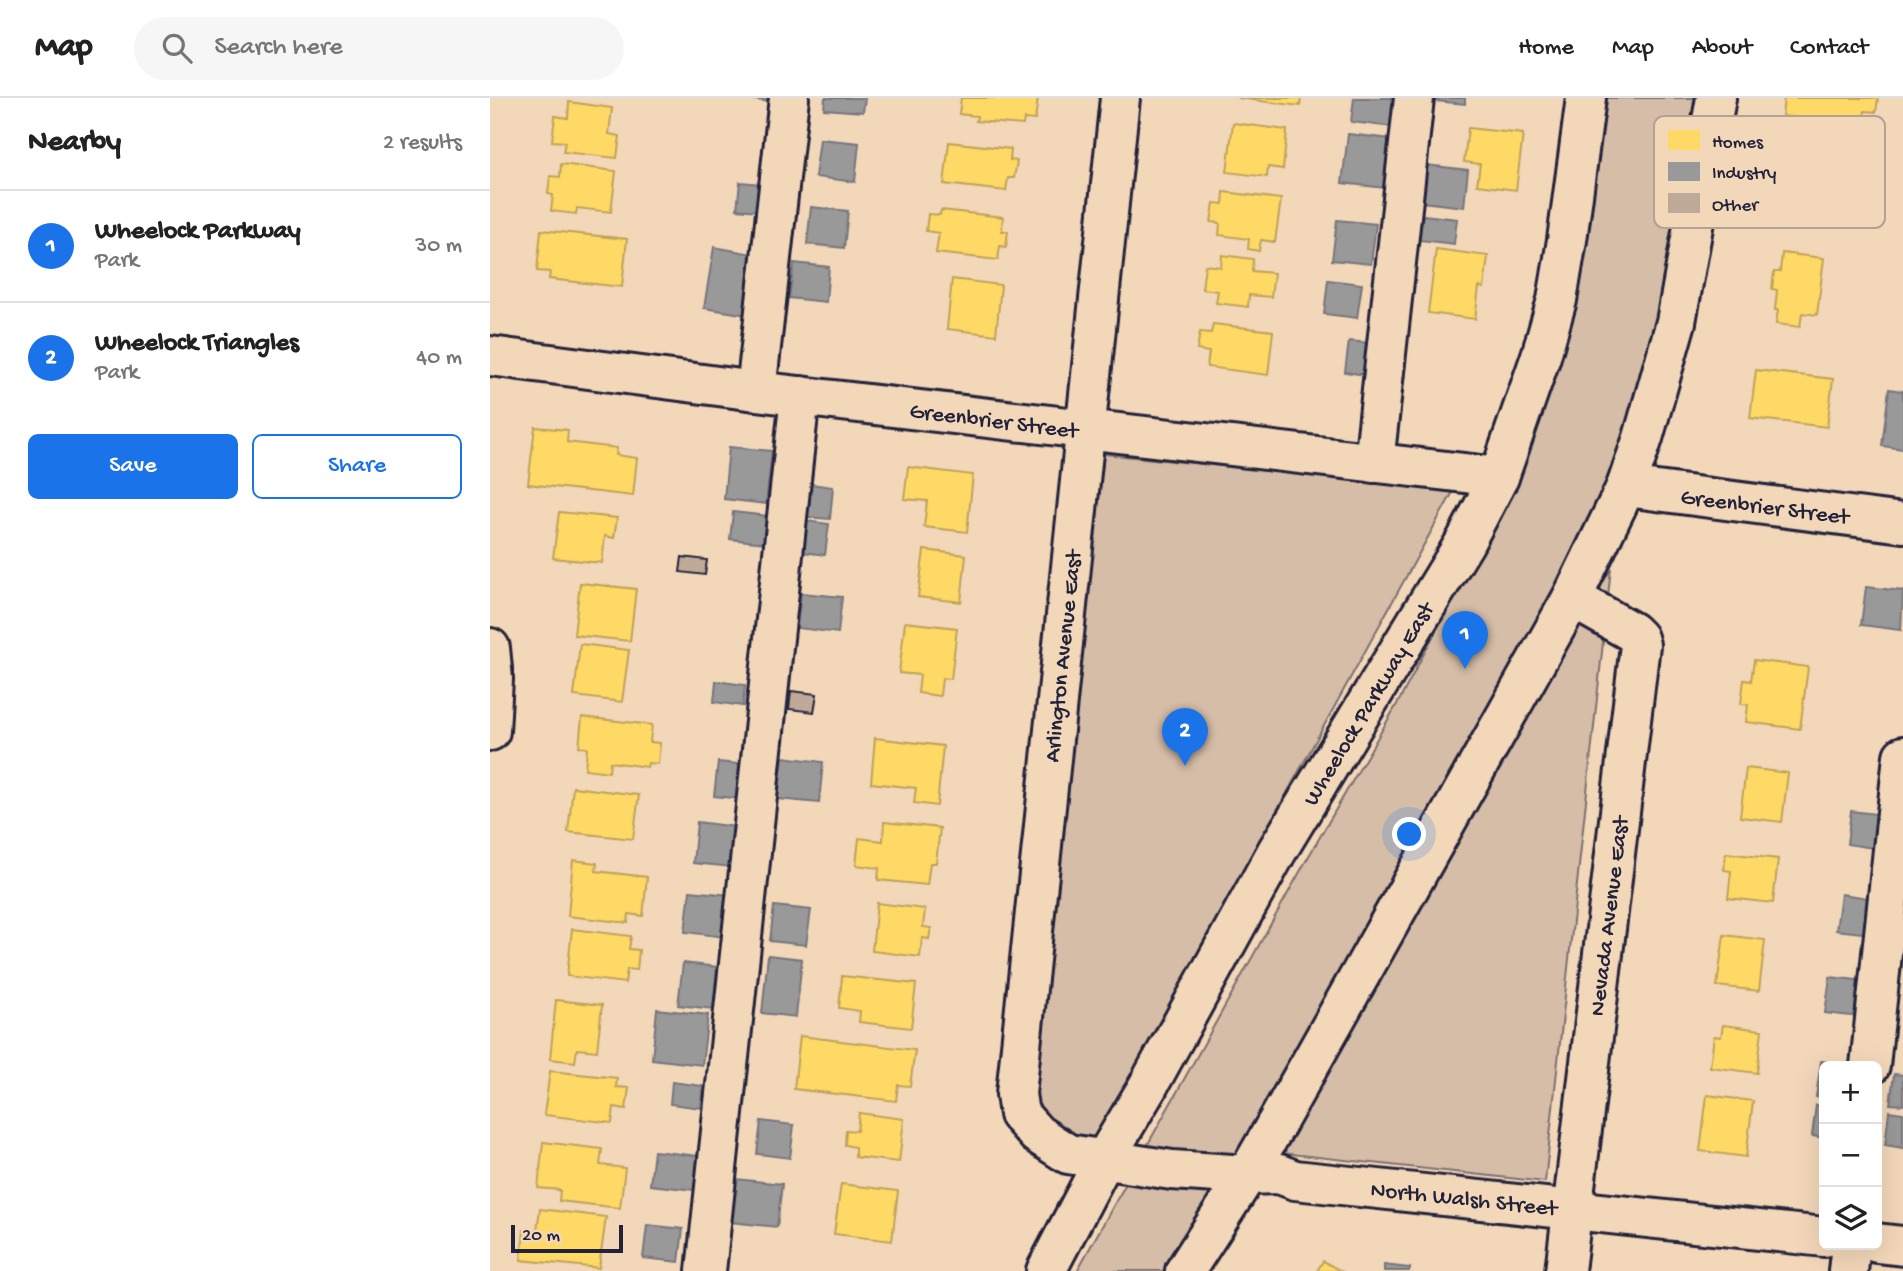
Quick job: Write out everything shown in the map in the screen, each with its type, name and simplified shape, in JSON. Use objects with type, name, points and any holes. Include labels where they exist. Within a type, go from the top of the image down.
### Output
[{"type":"street","points":[[756,391],[789,98]]},
{"type":"street","name":"Arlington Avenue East","points":[[1104,1160],[1068,1154],[1037,1134],[1019,1114],[1016,1094],[1120,98]]},
{"type":"street","points":[[1374,463],[1414,98]]},
{"type":"street","name":"Wheelock Parkway East","points":[[1046,1271],[1104,1160],[1147,1088],[1277,851],[1465,542],[1499,477],[1541,356],[1557,300],[1586,98]]},
{"type":"street","points":[[1713,116],[1716,98]]},
{"type":"street","points":[[1185,1271],[1247,1175],[1572,598],[1626,487],[1643,438],[1676,322],[1693,228]]},
{"type":"street","name":"Greenbrier Street","points":[[490,356],[756,391],[1499,477]]},
{"type":"street","points":[[706,1271],[800,396]]},
{"type":"street","name":"Greenbrier Street","points":[[1626,487],[1903,523]]},
{"type":"street","name":"Nevada Avenue East","points":[[1565,1271],[1640,645],[1632,632],[1572,598]]},
{"type":"street","points":[[490,648],[493,678],[490,731]]},
{"type":"street","points":[[1871,1061],[1903,756]]},
{"type":"street","name":"North Walsh Street","points":[[1104,1160],[1172,1170],[1247,1175],[1279,1174],[1295,1180],[1819,1236]]},
{"type":"street","points":[[1882,1244],[1903,1246]]},
{"type":"street","points":[[1848,1271],[1850,1250]]},
{"type":"shaded area","points":[[1602,98],[1695,98],[1693,116],[1654,116],[1654,228],[1678,228],[1673,266],[1620,464],[1585,549],[1170,1271],[1077,1271],[1306,861],[1400,699],[1525,462],[1566,338]]},
{"type":"shaded area","points":[[1104,454],[1454,490],[1095,1141],[1050,1133],[1034,1100],[1058,848]]},
{"type":"shaded area","points":[[1611,568],[1545,1182],[1281,1153]]},
{"type":"building: Homes","points":[[961,98],[1038,98],[1035,120],[1024,119],[1023,125],[976,121],[977,116],[959,114]]},
{"type":"building: Homes","points":[[1238,98],[1301,98],[1300,106]]},
{"type":"building: Homes","points":[[1784,98],[1878,98],[1876,112],[1865,111],[1864,116],[1782,116]]},
{"type":"building: Homes","points":[[569,102],[612,108],[609,134],[620,136],[617,158],[563,152],[565,142],[552,141],[555,116],[568,118]]},
{"type":"building: Homes","points":[[1233,123],[1287,130],[1283,169],[1268,167],[1267,177],[1227,172]]},
{"type":"building: Homes","points":[[1468,128],[1523,134],[1516,190],[1477,185],[1480,164],[1464,162]]},
{"type":"building: Homes","points":[[949,142],[1011,149],[1010,160],[1017,161],[1014,178],[1008,178],[1006,191],[944,184]]},
{"type":"building: Homes","points":[[561,164],[616,171],[611,212],[577,208],[576,214],[551,211],[553,195],[548,194],[550,176],[560,177]]},
{"type":"building: Homes","points":[[1224,192],[1281,199],[1275,242],[1261,240],[1259,251],[1248,249],[1249,239],[1219,235],[1220,223],[1211,222],[1214,203],[1223,204]]},
{"type":"building: Homes","points":[[941,210],[1003,217],[1002,231],[1008,231],[1006,247],[1000,246],[998,260],[936,253],[939,233],[926,231],[928,214],[940,215]]},
{"type":"building: Homes","points":[[541,230],[627,239],[622,287],[549,279],[550,272],[537,271]]},
{"type":"building: Homes","points":[[1436,249],[1488,256],[1484,288],[1479,287],[1475,319],[1428,313]]},
{"type":"building: Homes","points":[[1782,253],[1824,258],[1817,315],[1802,313],[1800,327],[1776,324],[1777,290],[1772,289],[1774,272],[1780,272]]},
{"type":"building: Homes","points":[[1222,255],[1253,259],[1252,271],[1274,273],[1271,297],[1249,295],[1248,307],[1216,303],[1218,291],[1202,289],[1205,265],[1221,267]]},
{"type":"building: Homes","points":[[952,279],[1001,285],[996,335],[947,329]]},
{"type":"building: Homes","points":[[1213,324],[1273,331],[1268,375],[1207,367],[1209,352],[1197,350],[1200,332],[1211,333]]},
{"type":"building: Homes","points":[[1756,370],[1833,379],[1827,427],[1750,418]]},
{"type":"building: Homes","points":[[535,427],[568,430],[567,442],[617,448],[616,455],[637,458],[633,496],[528,484]]},
{"type":"building: Homes","points":[[908,467],[973,475],[967,532],[924,527],[927,501],[904,499]]},
{"type":"building: Homes","points":[[559,512],[617,518],[614,538],[605,536],[602,563],[553,558]]},
{"type":"building: Homes","points":[[924,550],[966,555],[961,602],[918,597]]},
{"type":"building: Homes","points":[[580,583],[636,589],[630,641],[574,635]]},
{"type":"building: Homes","points":[[905,622],[957,628],[951,679],[942,678],[940,696],[918,693],[920,675],[899,673]]},
{"type":"building: Homes","points":[[580,644],[629,650],[622,702],[574,696]]},
{"type":"building: Homes","points":[[1754,660],[1808,667],[1800,729],[1746,722],[1748,705],[1741,704],[1744,680],[1751,681]]},
{"type":"building: Homes","points":[[582,717],[652,725],[650,742],[660,743],[658,764],[648,763],[647,767],[610,762],[609,772],[585,769],[587,748],[579,747]]},
{"type":"building: Homes","points":[[875,738],[943,746],[937,806],[914,803],[916,788],[871,783]]},
{"type":"building: Homes","points":[[1746,768],[1788,773],[1782,822],[1740,817]]},
{"type":"building: Homes","points":[[573,787],[639,795],[633,839],[568,832]]},
{"type":"building: Homes","points":[[884,822],[940,828],[936,863],[930,863],[927,885],[878,880],[879,868],[856,865],[859,838],[883,841]]},
{"type":"building: Homes","points":[[1726,853],[1778,859],[1773,903],[1728,898],[1731,871],[1724,870]]},
{"type":"building: Homes","points":[[573,860],[597,863],[596,871],[647,877],[643,916],[629,914],[628,923],[568,916]]},
{"type":"building: Homes","points":[[877,903],[925,909],[923,927],[931,928],[929,939],[922,938],[920,957],[872,951]]},
{"type":"building: Homes","points":[[572,929],[631,936],[629,949],[639,950],[637,970],[627,969],[625,983],[567,976]]},
{"type":"building: Homes","points":[[1724,935],[1765,940],[1759,991],[1717,986]]},
{"type":"building: Homes","points":[[842,976],[916,984],[911,1028],[859,1022],[860,1011],[839,1008]]},
{"type":"building: Homes","points":[[556,1000],[602,1005],[597,1051],[577,1049],[575,1062],[550,1059]]},
{"type":"building: Homes","points":[[1723,1025],[1762,1030],[1757,1073],[1710,1067],[1714,1036],[1721,1037]]},
{"type":"building: Homes","points":[[800,1036],[915,1050],[910,1086],[898,1085],[896,1101],[794,1089]]},
{"type":"building: Homes","points":[[550,1071],[617,1078],[616,1087],[629,1088],[626,1109],[614,1107],[612,1123],[544,1115]]},
{"type":"building: Homes","points":[[1707,1095],[1753,1101],[1746,1157],[1700,1151]]},
{"type":"building: Homes","points":[[859,1113],[904,1119],[899,1162],[855,1157],[855,1147],[845,1145],[846,1130],[857,1131]]},
{"type":"building: Homes","points":[[543,1142],[602,1149],[600,1165],[625,1168],[620,1208],[559,1201],[560,1190],[538,1188]]},
{"type":"building: Homes","points":[[841,1184],[898,1191],[892,1241],[834,1234]]},
{"type":"building: Homes","points":[[540,1209],[606,1217],[599,1268],[521,1260],[524,1230],[537,1231]]},
{"type":"building: Homes","points":[[1323,1261],[1341,1271],[1317,1271]]},
{"type":"building: Industry","points":[[742,98],[771,98],[771,102]]},
{"type":"building: Industry","points":[[825,98],[865,98],[863,112],[824,109]]},
{"type":"building: Industry","points":[[1354,98],[1395,98],[1392,127],[1351,122]]},
{"type":"building: Industry","points":[[1436,98],[1465,98],[1465,104],[1436,101]]},
{"type":"building: Industry","points":[[1348,134],[1391,139],[1385,188],[1342,183]]},
{"type":"building: Industry","points":[[820,139],[859,143],[855,182],[815,177]]},
{"type":"building: Industry","points":[[1426,165],[1468,170],[1464,207],[1422,202]]},
{"type":"building: Industry","points":[[740,182],[761,184],[758,211],[737,209]]},
{"type":"building: Industry","points":[[811,207],[848,211],[844,248],[807,244]]},
{"type":"building: Industry","points":[[1423,215],[1457,219],[1454,244],[1419,240]]},
{"type":"building: Industry","points":[[1337,220],[1376,224],[1371,264],[1332,260]]},
{"type":"building: Industry","points":[[714,247],[758,255],[748,315],[704,308]]},
{"type":"building: Industry","points":[[794,263],[829,267],[826,302],[789,298]]},
{"type":"building: Industry","points":[[1328,280],[1362,284],[1357,318],[1324,314]]},
{"type":"building: Industry","points":[[1349,341],[1369,343],[1366,375],[1345,372]]},
{"type":"building: Industry","points":[[1889,389],[1903,391],[1903,449],[1882,446]]},
{"type":"building: Industry","points":[[729,447],[772,451],[766,504],[724,499]]},
{"type":"building: Industry","points":[[811,484],[833,487],[830,519],[807,517]]},
{"type":"building: Industry","points":[[733,512],[768,516],[765,543],[730,539]]},
{"type":"building: Industry","points":[[806,521],[829,524],[825,555],[802,552]]},
{"type":"building: Industry","points":[[1866,587],[1903,591],[1901,630],[1861,625]]},
{"type":"building: Industry","points":[[801,593],[842,597],[838,633],[797,628]]},
{"type":"building: Industry","points":[[716,681],[745,685],[743,706],[714,702]]},
{"type":"building: Industry","points":[[783,757],[823,762],[819,803],[778,799]]},
{"type":"building: Industry","points":[[718,762],[747,765],[743,799],[714,796]]},
{"type":"building: Industry","points":[[1851,811],[1885,815],[1880,849],[1847,844]]},
{"type":"building: Industry","points":[[697,822],[737,827],[733,867],[693,863]]},
{"type":"building: Industry","points":[[690,891],[730,895],[725,937],[685,932]]},
{"type":"building: Industry","points":[[1841,894],[1876,899],[1871,934],[1836,930]]},
{"type":"building: Industry","points":[[774,906],[811,910],[806,945],[770,941]]},
{"type":"building: Industry","points":[[768,955],[802,959],[796,1017],[762,1013]]},
{"type":"building: Industry","points":[[683,963],[717,967],[713,1009],[678,1005]]},
{"type":"building: Industry","points":[[1830,977],[1865,981],[1860,1017],[1825,1013]]},
{"type":"building: Industry","points":[[657,1009],[708,1015],[702,1065],[652,1059]]},
{"type":"building: Industry","points":[[1894,1074],[1903,1075],[1903,1105],[1890,1104]]},
{"type":"building: Industry","points":[[1819,1075],[1819,1097],[1816,1097]]},
{"type":"building: Industry","points":[[672,1082],[703,1086],[701,1108],[670,1104]]},
{"type":"building: Industry","points":[[1816,1105],[1819,1105],[1819,1137],[1812,1136]]},
{"type":"building: Industry","points":[[1889,1111],[1903,1113],[1903,1148],[1885,1145]]},
{"type":"building: Industry","points":[[761,1121],[794,1125],[790,1158],[757,1154]]},
{"type":"building: Industry","points":[[654,1151],[698,1156],[694,1190],[650,1185]]},
{"type":"building: Industry","points":[[736,1179],[782,1184],[777,1227],[731,1222]]},
{"type":"building: Industry","points":[[647,1225],[683,1229],[679,1262],[643,1258]]},
{"type":"building: Industry","points":[[1384,1265],[1410,1268],[1409,1271],[1384,1271]]},
{"type":"building: Other","points":[[682,557],[707,560],[705,575],[680,572]]},
{"type":"building: Other","points":[[791,691],[817,694],[814,712],[789,709]]},
{"type":"place","name":"Wheelock Parkway","points":[[1465,669]]},
{"type":"place","name":"Wheelock Triangles","points":[[1185,766]]}]
